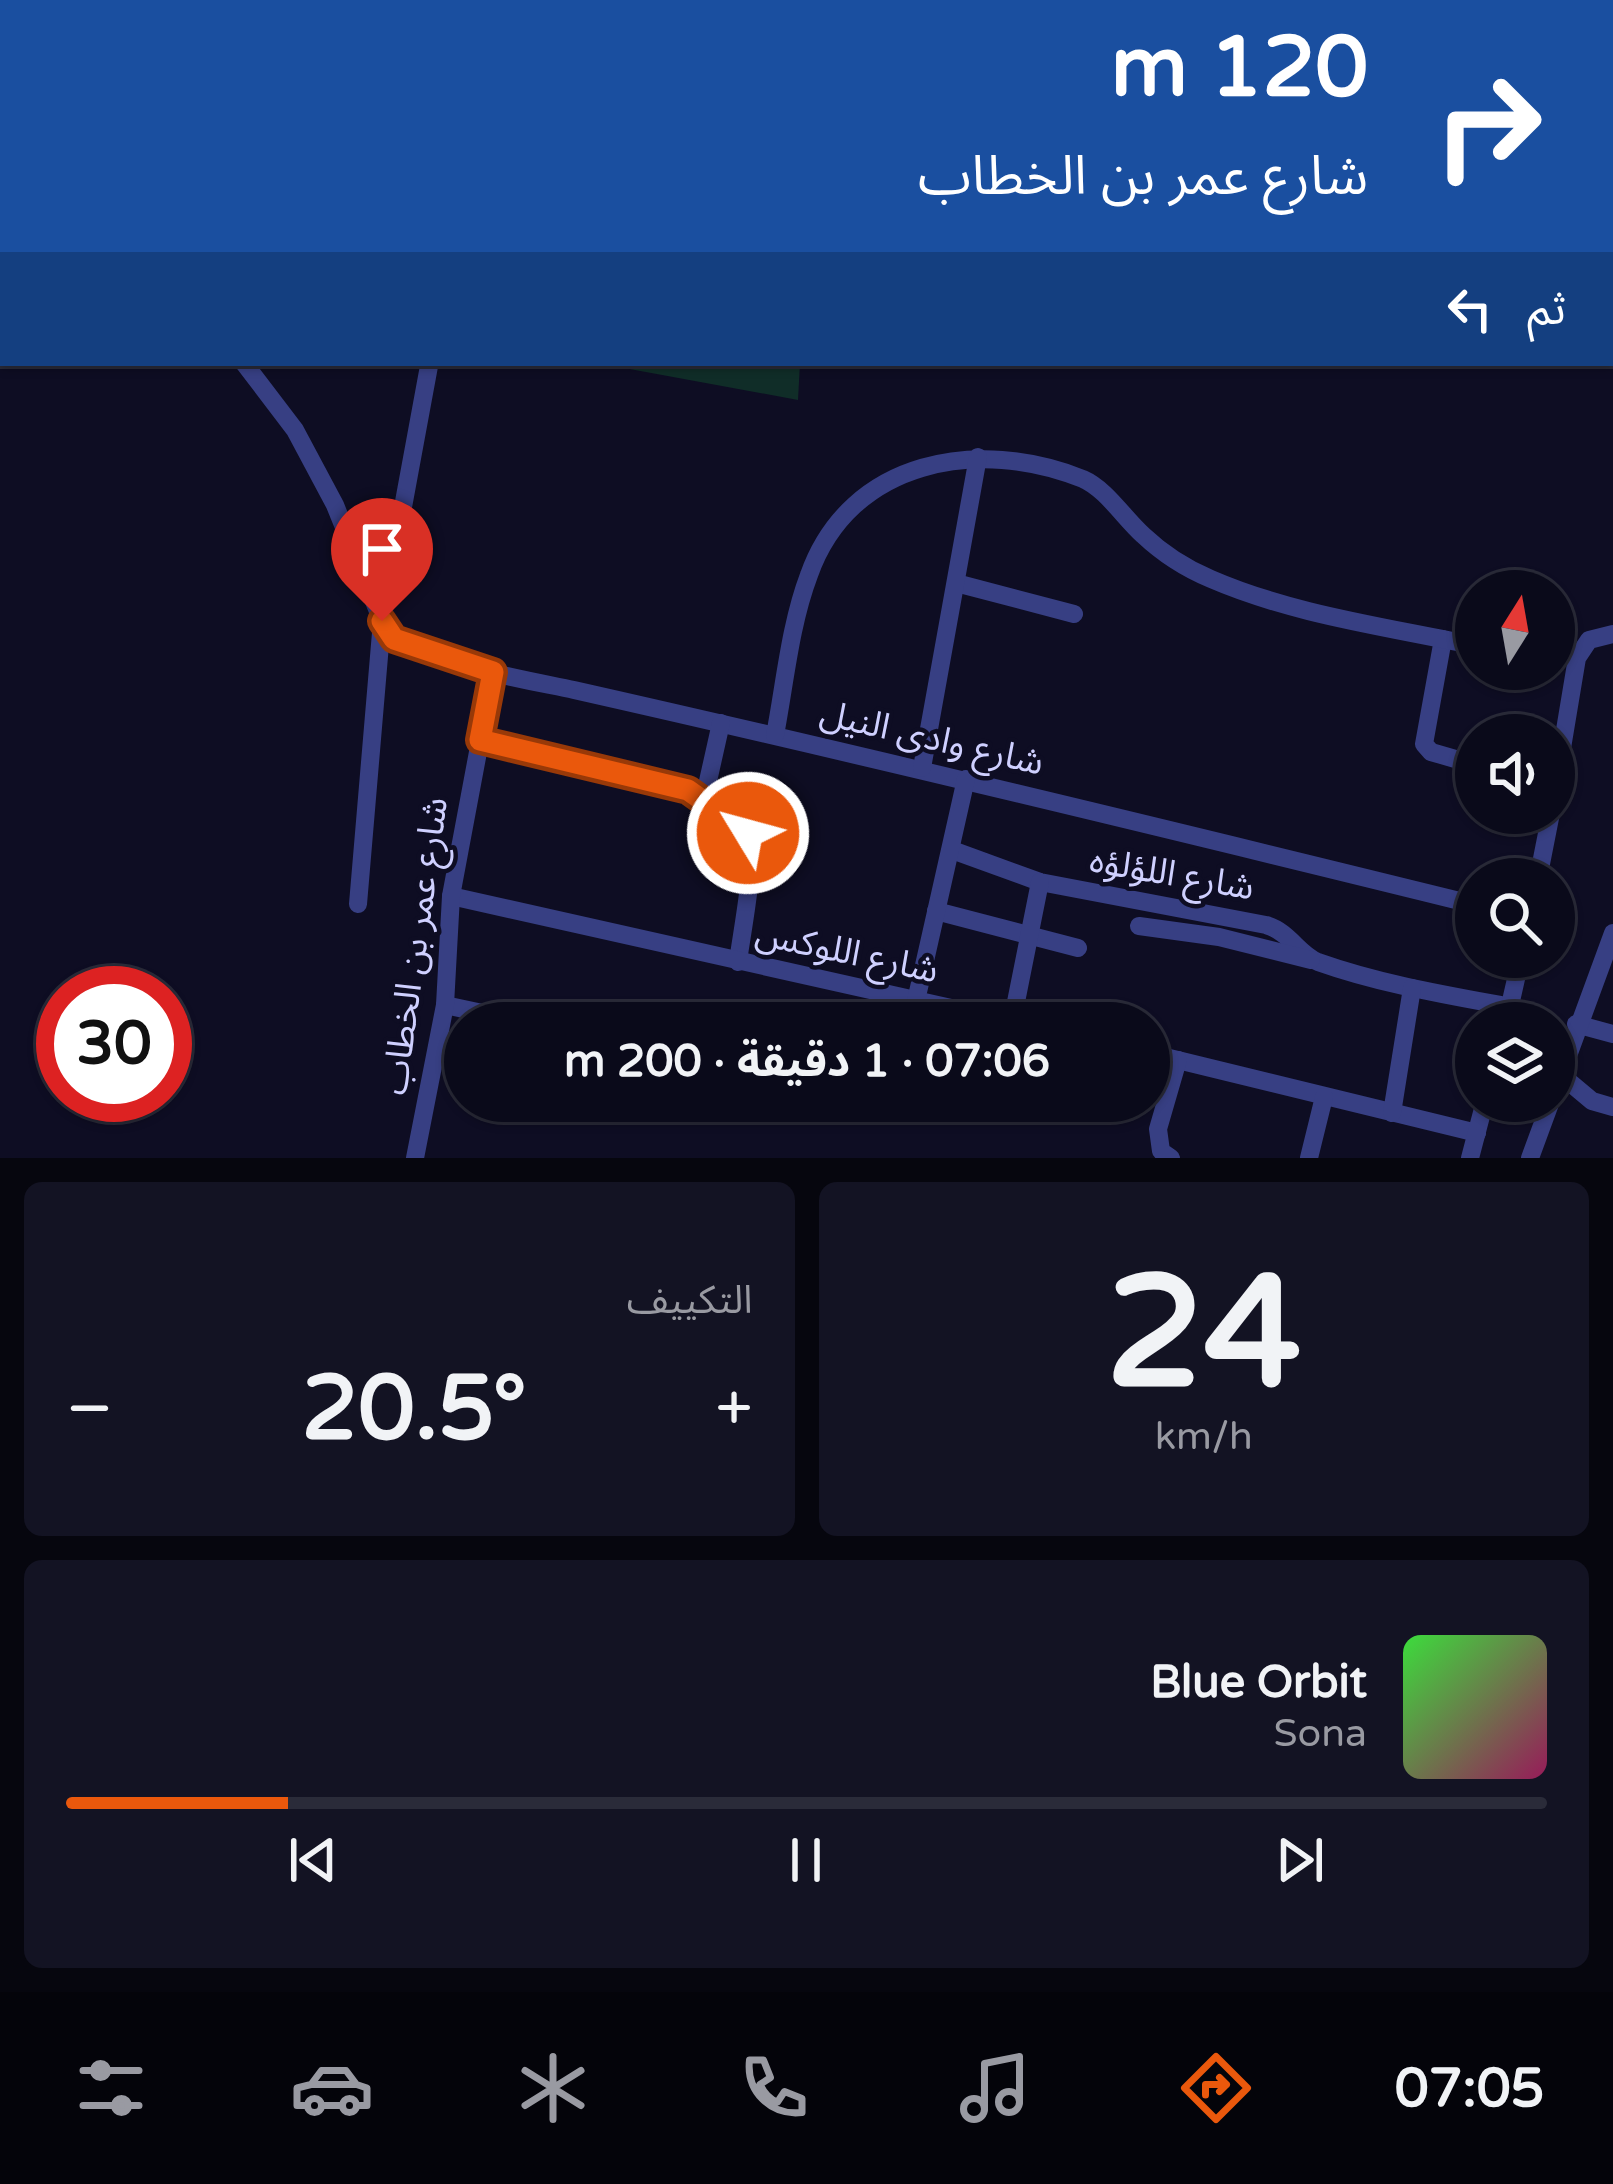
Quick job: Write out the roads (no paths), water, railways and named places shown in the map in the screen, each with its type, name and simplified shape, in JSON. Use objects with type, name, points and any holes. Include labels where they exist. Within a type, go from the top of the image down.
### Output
[{"type":"street","points":[[246,366],[295,430],[335,505],[382,621]]},
{"type":"street","points":[[358,904],[382,621],[429,366]]},
{"type":"street","points":[[922,768],[978,457]]},
{"type":"street","points":[[775,735],[808,577],[833,528],[852,507],[897,475],[923,465],[978,457],[1086,480],[1164,552],[1210,579],[1286,604],[1455,642]]},
{"type":"street","points":[[956,583],[1074,614]]},
{"type":"street","name":"شارع وادى النيل","points":[[382,621],[394,639],[493,672],[966,778],[1455,900]]},
{"type":"street","points":[[1575,668],[1589,640],[1613,634]]},
{"type":"street","points":[[1443,639],[1424,744],[1430,752],[1455,760]]},
{"type":"street","name":"شارع عمر بن الخطاب","points":[[445,1002],[451,896],[493,672]]},
{"type":"street","points":[[704,799],[721,723]]},
{"type":"street","points":[[480,740],[679,787],[740,824],[750,839],[738,962]]},
{"type":"street","points":[[913,1000],[966,778]]},
{"type":"street","name":"شارع اللؤلؤه","points":[[952,850],[1040,883],[1266,925],[1292,937],[1311,960],[1462,1002]]},
{"type":"street","points":[[1018,1002],[1040,883]]},
{"type":"street","name":"شارع اللوكس","points":[[451,896],[922,1002]]},
{"type":"street","points":[[936,911],[1078,948]]},
{"type":"street","points":[[1139,926],[1194,932],[1311,960]]},
{"type":"street","points":[[1575,1027],[1608,961],[1613,933]]},
{"type":"street","points":[[1392,1113],[1412,988]]},
{"type":"street","name":"شارع عمر بن الخطاب","points":[[416,1158],[444,1010]]},
{"type":"street","points":[[1576,1024],[1613,1034]]},
{"type":"street","points":[[1170,1058],[1477,1132]]},
{"type":"street","points":[[1172,1158],[1161,1151],[1158,1129],[1178,1060]]},
{"type":"street","points":[[1309,1158],[1324,1096]]},
{"type":"street","points":[[1575,1096],[1613,1107]]},
{"type":"street","points":[[1470,1158],[1480,1122]]},
{"type":"street","points":[[1530,1158],[1543,1122]]}]
